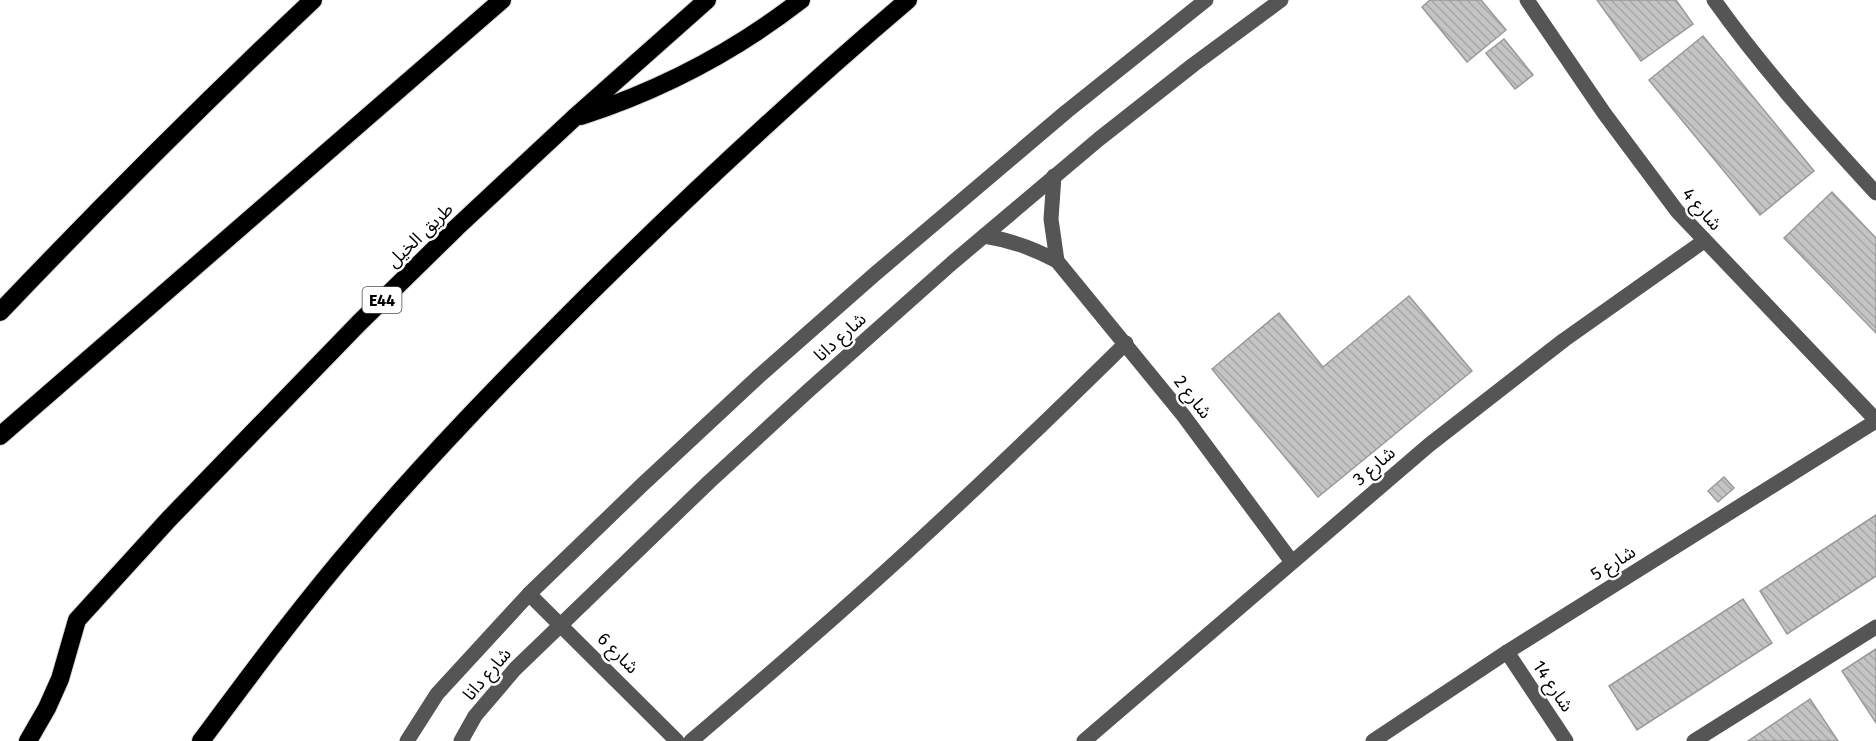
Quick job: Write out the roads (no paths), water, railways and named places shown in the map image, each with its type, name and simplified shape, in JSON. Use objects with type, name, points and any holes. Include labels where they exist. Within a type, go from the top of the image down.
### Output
[{"type":"highway","points":[[0,312],[86,221],[205,102],[313,0]]},
{"type":"highway","points":[[0,436],[501,0]]},
{"type":"highway","name":"طريق الخيل","points":[[28,741],[60,680],[77,620],[208,478],[358,323],[574,118],[707,0]]},
{"type":"highway","points":[[574,118],[619,103],[681,76],[748,38],[801,0]]},
{"type":"highway","points":[[201,741],[315,591],[376,518],[454,433],[538,345],[646,238],[757,134],[908,0]]},
{"type":"street","name":"شارع دانا","points":[[407,741],[437,694],[529,594],[757,378],[875,274],[1066,112],[1206,0]]},
{"type":"street","name":"شارع دانا","points":[[461,741],[475,716],[515,669],[733,459],[1054,176],[1281,0]]},
{"type":"street","name":"شارع 4","points":[[1527,0],[1639,163],[1677,211],[1876,421]]},
{"type":"street","points":[[1714,0],[1805,116],[1876,193]]},
{"type":"street","points":[[1054,176],[1051,219],[1057,261]]},
{"type":"street","name":"شارع 2","points":[[984,236],[1022,245],[1057,261],[1126,343],[1204,442],[1292,562]]},
{"type":"street","name":"شارع 3","points":[[1084,741],[1429,445],[1564,340],[1704,241]]},
{"type":"street","points":[[691,741],[910,549],[1020,447],[1126,343]]},
{"type":"street","name":"شارع 5","points":[[1373,741],[1507,652],[1876,421]]},
{"type":"street","name":"شارع 6","points":[[529,594],[677,741]]},
{"type":"street","points":[[1694,741],[1876,627]]},
{"type":"street","name":"شارع 14","points":[[1507,652],[1566,741]]}]
